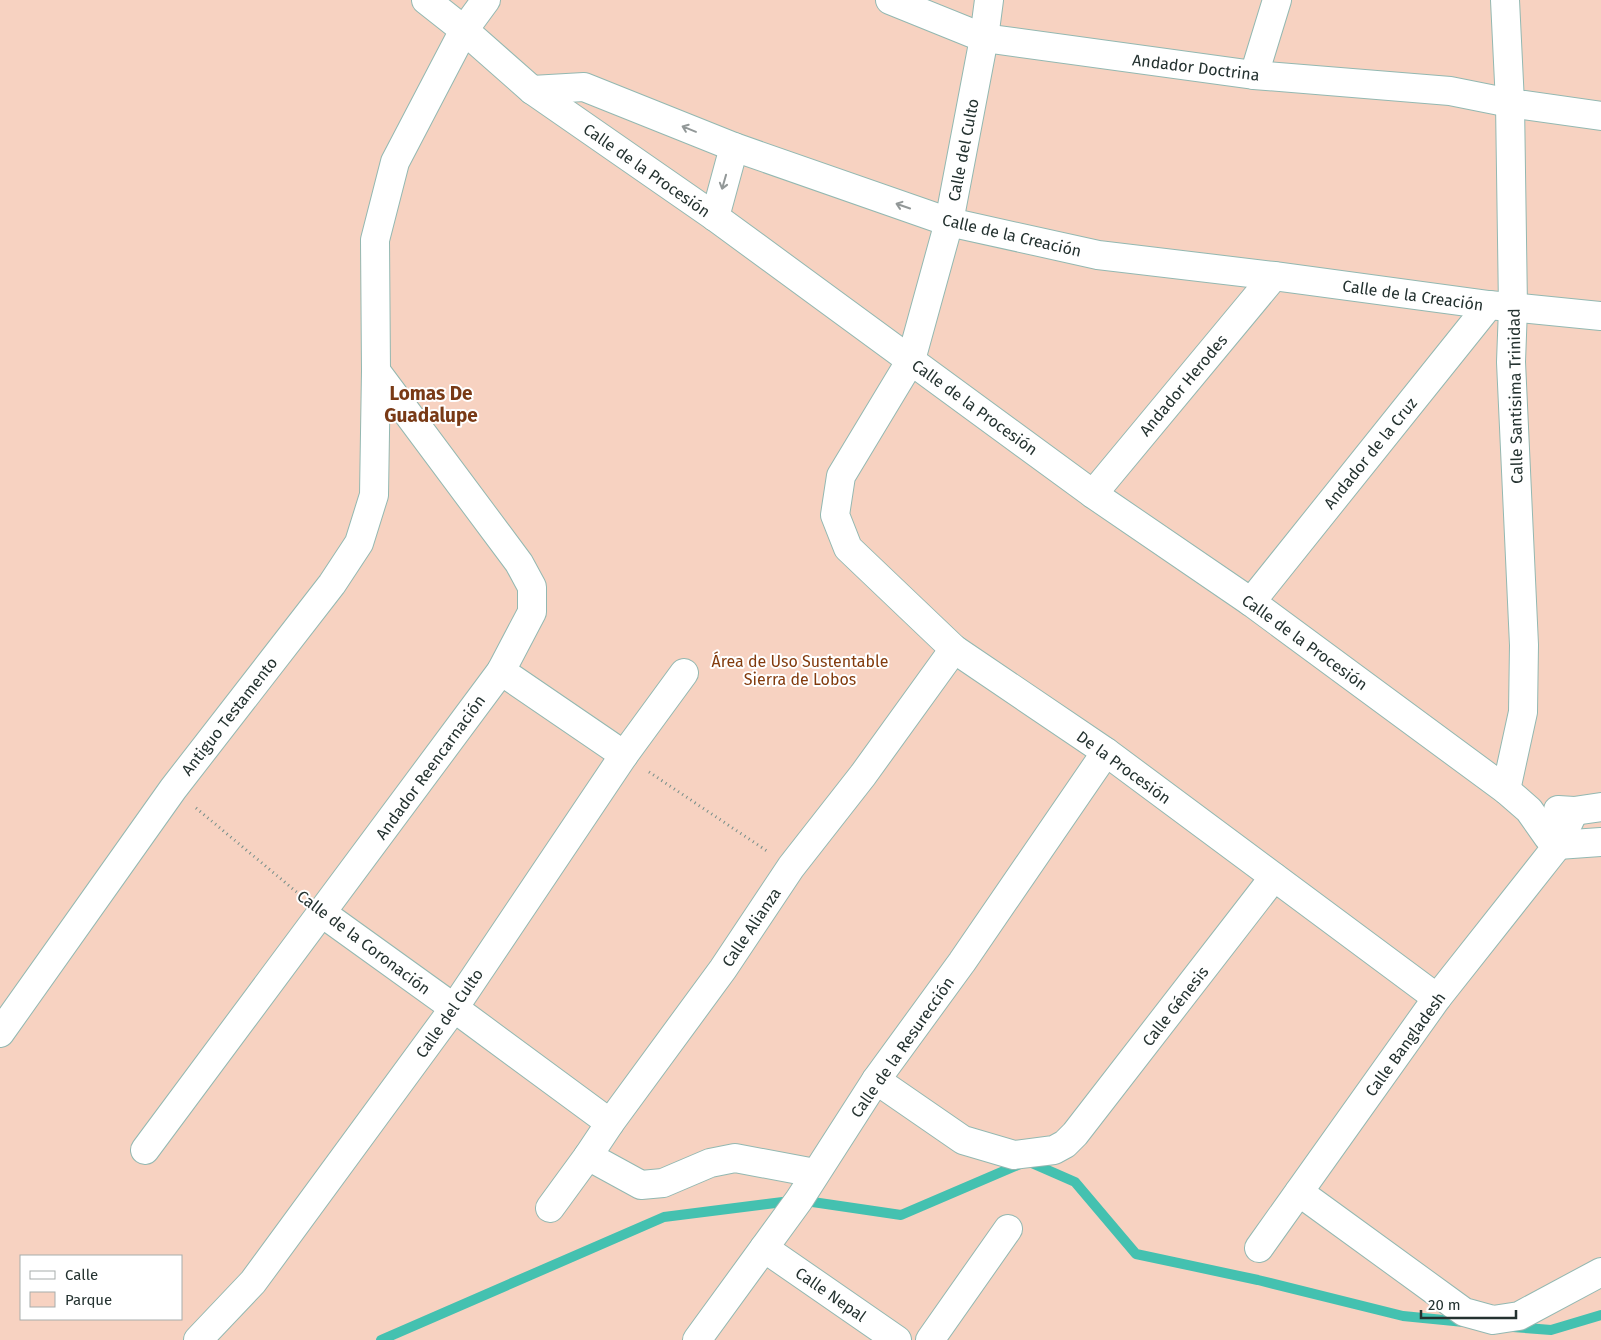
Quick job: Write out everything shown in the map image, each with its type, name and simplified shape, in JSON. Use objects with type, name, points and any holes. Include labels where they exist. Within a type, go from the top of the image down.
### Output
[{"type":"street","name":"Calle de la Procesión","points":[[426,0],[464,30],[532,90],[715,217],[1093,494],[1251,602],[1506,790],[1528,810],[1548,837],[1558,845]]},
{"type":"street","name":"Antiguo Testamento","points":[[0,1033],[173,789],[332,584],[359,543],[374,495],[376,371],[375,240],[395,162],[464,30],[486,0]]},
{"type":"street","name":"Andador Doctrina","points":[[890,0],[984,38],[1254,75],[1450,91],[1601,116]]},
{"type":"street","name":"Calle del Culto","points":[[835,515],[841,476],[911,360],[949,222],[984,38],[989,0]]},
{"type":"street","points":[[1254,75],[1277,0]]},
{"type":"street","name":"Calle Santisima Trinidad","points":[[1505,0],[1510,102],[1500,306],[1512,362],[1523,664],[1522,712],[1506,790]]},
{"type":"street","name":"Calle de la Creación","points":[[532,90],[584,87],[734,147],[949,222],[1098,255],[1500,306],[1601,316]]},
{"type":"street","points":[[715,217],[734,147]]},
{"type":"street","name":"Andador Herodes","points":[[1093,494],[1274,276]]},
{"type":"street","name":"Andador de la Cruz","points":[[1251,602],[1500,306]]},
{"type":"street","name":"Andador Reencarnación","points":[[145,1150],[501,671],[532,612],[532,587],[519,563],[376,371]]},
{"type":"street","name":"De la Procesión","points":[[835,515],[848,548],[954,648],[1106,752],[1437,998]]},
{"type":"street","name":"Calle Alianza","points":[[550,1208],[723,970],[791,867],[863,775],[954,648]]},
{"type":"street","points":[[501,671],[624,755]]},
{"type":"street","name":"Calle del Culto","points":[[198,1340],[253,1282],[454,1008],[624,755],[684,673]]},
{"type":"street","name":"Calle de la Resurección","points":[[697,1340],[799,1200],[876,1080],[962,962],[1106,752]]},
{"type":"street","points":[[1528,810],[1574,811],[1601,807]]},
{"type":"street","name":"Calle Bangladesh","points":[[1259,1248],[1437,998],[1558,845],[1574,811]]},
{"type":"street","points":[[1558,845],[1601,842]]},
{"type":"street","name":"Calle Génesis","points":[[876,1080],[963,1140],[1014,1156],[1054,1150],[1065,1144],[1075,1134],[1274,877]]},
{"type":"street","name":"Calle de la Coronación","points":[[322,913],[610,1123]]},
{"type":"street","points":[[588,1156],[641,1185],[663,1184],[710,1164],[736,1158],[815,1173]]},
{"type":"street","points":[[1299,1192],[1464,1312],[1493,1320],[1519,1316],[1601,1272]]},
{"type":"street","points":[[930,1340],[1008,1229]]},
{"type":"street","name":"Calle Nepal","points":[[764,1248],[897,1340]]},
{"type":"path","points":[[624,755],[791,867]]},
{"type":"path","name":"Calle de la Coronación","points":[[173,789],[322,913]]},
{"type":"green space","name":"Área de Uso Sustentable Sierra de Lobos","points":[[0,0],[1601,0],[1601,1340],[0,1340]]},
{"type":"waterway","points":[[381,1340],[664,1217],[799,1200],[901,1215],[1027,1161],[1075,1182],[1136,1254],[1258,1280],[1403,1316],[1464,1322]]},
{"type":"waterway","points":[[1513,1327],[1551,1330],[1601,1315]]},
{"type":"district","name":"Lomas De Guadalupe","points":[[431,404]]}]
